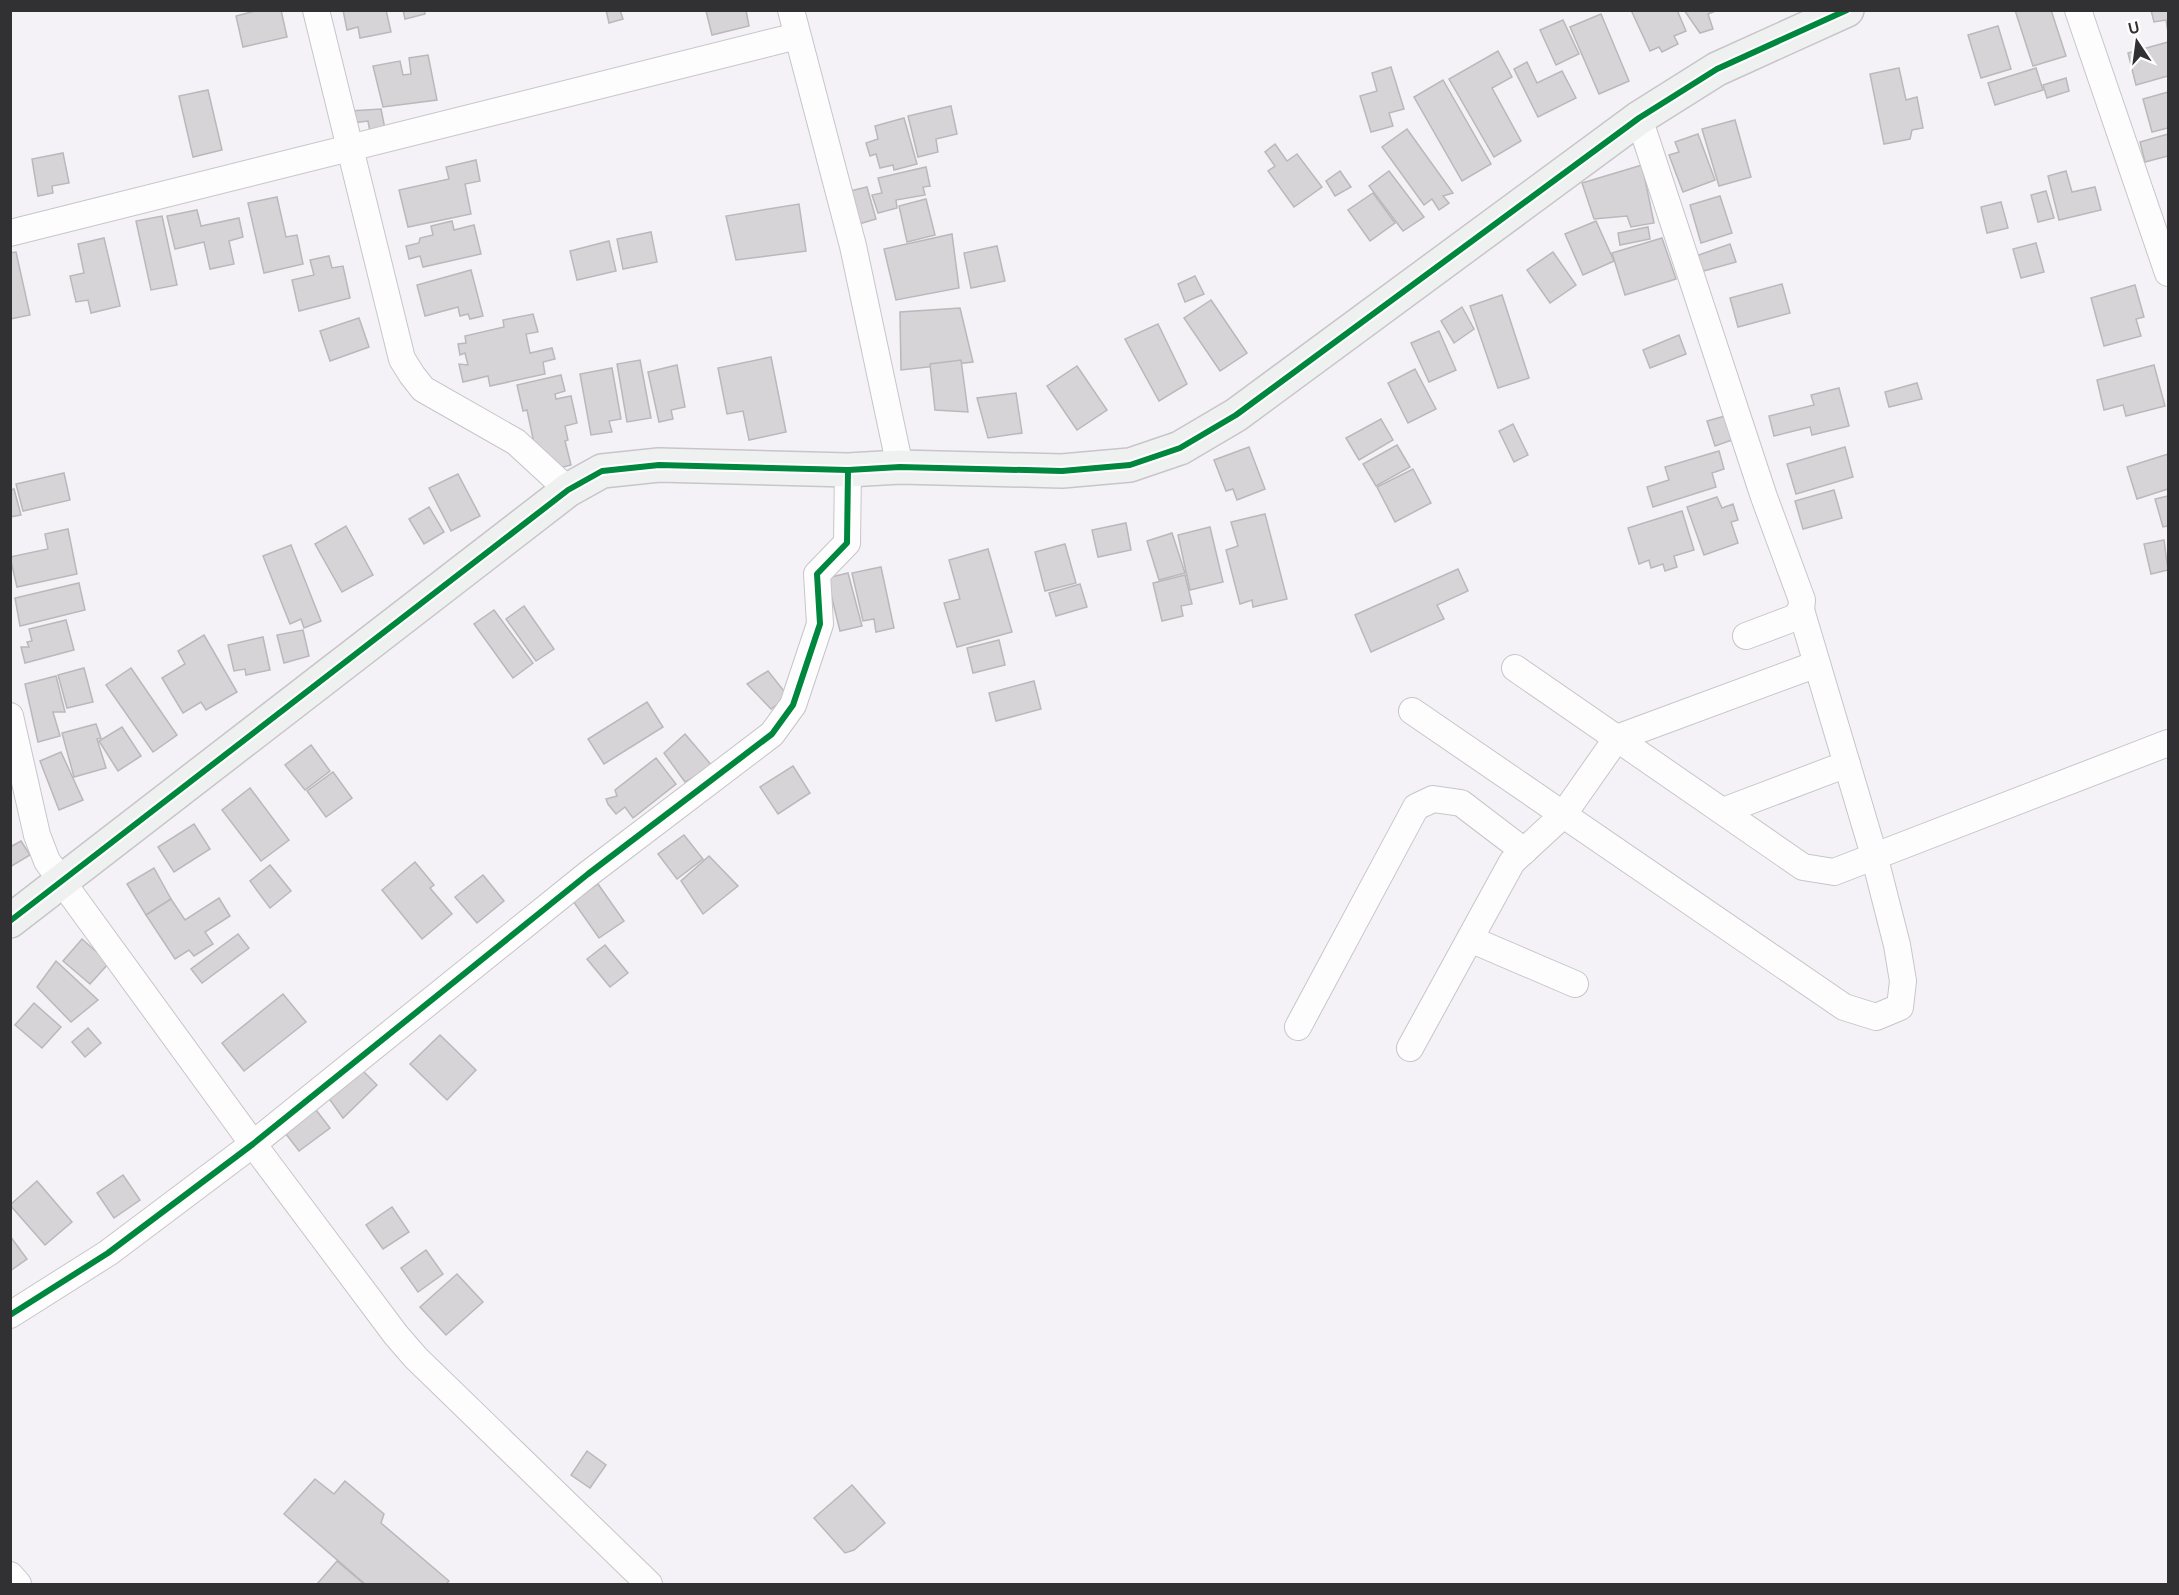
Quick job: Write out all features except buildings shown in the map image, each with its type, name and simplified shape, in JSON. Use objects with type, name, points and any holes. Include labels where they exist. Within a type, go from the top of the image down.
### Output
[{"type":"street","points":[[316,10],[402,359],[423,389],[516,442],[568,489]]},
{"type":"street","points":[[791,10],[853,246],[900,466]]},
{"type":"street","points":[[10,921],[568,489],[602,471],[659,465],[848,470],[900,466],[1062,471],[1130,465],[1180,448],[1236,415],[1639,118],[1716,69],[1847,10]]},
{"type":"street","points":[[2078,10],[2169,273]]},
{"type":"street","points":[[10,232],[797,36]]},
{"type":"street","points":[[1412,711],[1844,1007],[1876,1017],[1900,1007],[1903,981],[1897,945],[1874,855],[1801,610],[1802,600],[1764,497],[1639,118]]},
{"type":"street","points":[[10,1315],[108,1253],[253,1144],[588,874],[772,734],[793,705],[820,624],[817,574],[847,543],[848,470]]},
{"type":"street","points":[[1746,636],[1794,618],[1801,610]]},
{"type":"street","points":[[1410,1048],[1512,862],[1563,815],[1617,738],[1817,664]]},
{"type":"street","points":[[1515,668],[1803,867],[1834,872],[2169,743]]},
{"type":"street","points":[[10,716],[37,835],[47,861],[253,1144],[396,1335],[416,1358],[650,1584]]},
{"type":"street","points":[[1723,811],[1847,764]]},
{"type":"street","points":[[1298,1027],[1416,807],[1433,799],[1461,803],[1524,852]]},
{"type":"street","points":[[1470,939],[1575,984]]},
{"type":"street","points":[[10,1575],[18,1584]]},
{"type":"cycle path","points":[[10,921],[568,490],[602,471],[659,465],[848,470],[900,467],[1062,471],[1130,465],[1180,448],[1236,415],[1639,118],[1717,69],[1847,10]]},
{"type":"cycle path","points":[[10,1315],[108,1253],[253,1144],[588,874],[772,734],[793,705],[820,624],[817,574],[847,543],[848,470]]}]
